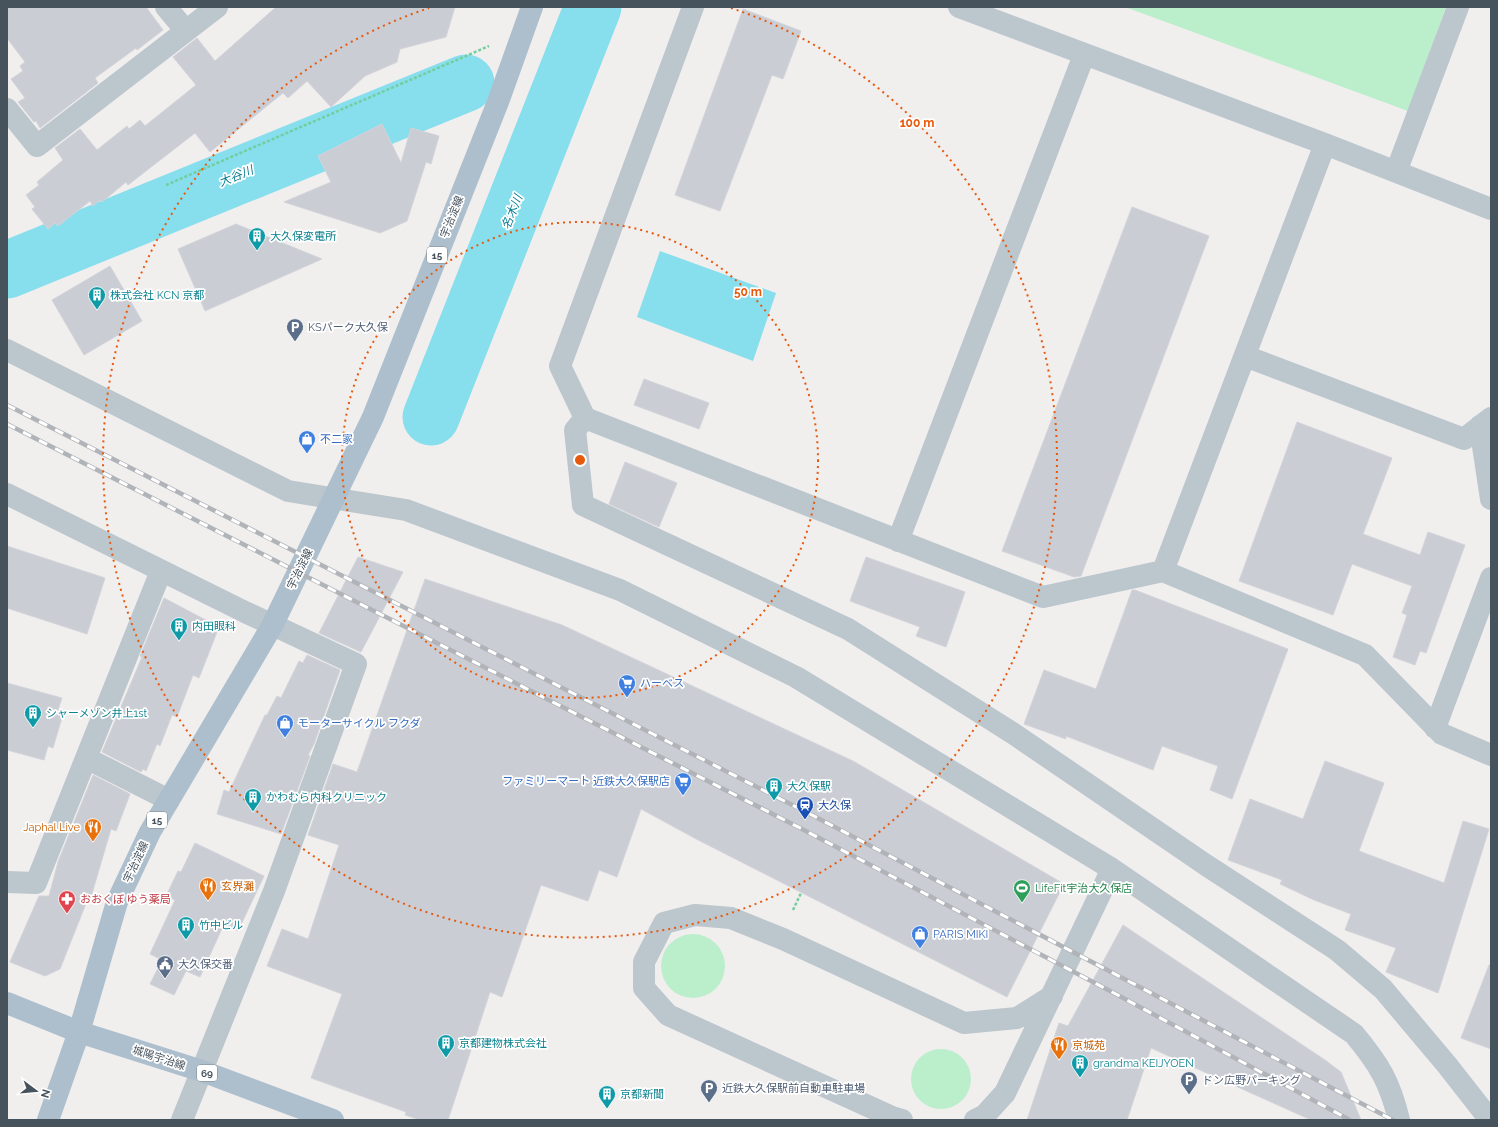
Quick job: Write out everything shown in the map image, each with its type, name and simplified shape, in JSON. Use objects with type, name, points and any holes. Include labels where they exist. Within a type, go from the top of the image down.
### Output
[{"type":"main road","name":"宇治淀線","points":[[48,1120],[79,1032],[117,902],[150,832],[272,626],[373,417],[498,102],[532,7]]},
{"type":"main road","name":"城陽宇治線","points":[[7,1004],[79,1032],[202,1071],[333,1120]]},
{"type":"street","points":[[166,7],[186,31]]},
{"type":"street","points":[[7,109],[37,146],[217,7]]},
{"type":"street","points":[[693,7],[560,366],[585,418],[1043,597],[1163,571],[1364,655],[1442,734],[1491,755]]},
{"type":"street","points":[[959,7],[1325,144],[1491,209]]},
{"type":"street","points":[[1396,172],[1458,7]]},
{"type":"street","points":[[898,541],[1084,55]]},
{"type":"street","points":[[1163,571],[1325,144]]},
{"type":"street","points":[[7,350],[288,491],[406,510],[620,590],[796,677],[1112,869],[1354,1034],[1367,1050],[1387,1080],[1394,1097],[1399,1120]]},
{"type":"street","points":[[1245,356],[1464,439],[1486,422]]},
{"type":"street","points":[[585,418],[575,430],[583,505],[848,629],[1014,734],[1206,865],[1337,950],[1383,989],[1447,1065],[1490,1120]]},
{"type":"street","points":[[1486,422],[1491,498]]},
{"type":"street","points":[[7,494],[272,626],[356,664],[274,891],[182,1120]]},
{"type":"street","points":[[7,882],[36,883],[161,571]]},
{"type":"street","points":[[1435,728],[1491,578]]},
{"type":"street","points":[[86,758],[169,800]]},
{"type":"street","points":[[975,1120],[985,1115],[1004,1094],[1112,869]]},
{"type":"street","points":[[902,1120],[892,1117],[668,1016],[644,988],[644,962],[664,923],[695,915],[731,918],[783,939],[964,1023],[1017,1018],[1052,996]]},
{"type":"path","points":[[166,185],[491,45]]},
{"type":"path","points":[[793,910],[801,893]]},
{"type":"green space","points":[[1125,7],[1446,7],[1408,111]]},
{"type":"green space","points":[[693,934],[705,936],[716,943],[723,954],[725,966],[723,978],[716,989],[705,996],[693,998],[681,996],[670,989],[663,978],[661,966],[663,954],[670,943],[681,936]]},
{"type":"green space","points":[[935,1049],[947,1049],[958,1054],[966,1062],[971,1073],[969,1091],[958,1104],[947,1109],[935,1109],[924,1104],[916,1096],[911,1085],[911,1073],[916,1062],[924,1054]]},
{"type":"water","points":[[660,251],[776,293],[753,361],[637,317]]},
{"type":"building","points":[[7,7],[146,7],[163,30],[137,50],[136,48],[95,78],[98,83],[40,128],[36,121],[34,122],[18,102],[25,98],[11,79],[23,71],[20,66],[25,62],[7,38]]},
{"type":"building","points":[[276,7],[455,7],[446,37],[400,49],[397,62],[365,76],[331,107],[307,81],[288,98],[283,93],[210,152],[195,133],[128,185],[126,182],[102,202],[100,200],[93,206],[90,201],[58,226],[55,223],[48,229],[32,209],[35,207],[26,195],[39,185],[37,182],[63,160],[55,148],[80,129],[97,150],[127,126],[129,129],[140,120],[145,126],[196,85],[173,57],[197,38],[215,61]]},
{"type":"building","points":[[743,9],[801,31],[783,79],[772,75],[720,211],[675,195]]},
{"type":"building","points":[[382,124],[401,163],[411,128],[439,136],[431,164],[426,162],[407,221],[380,233],[284,202],[331,182],[318,156]]},
{"type":"building","points":[[1132,207],[1209,236],[1081,576],[1074,577],[1002,551]]},
{"type":"building","name":"大久保変電所","points":[[236,224],[322,259],[205,311],[178,249]]},
{"type":"building","name":"株式会社 KCN 京都","points":[[110,266],[142,321],[84,355],[52,300]]},
{"type":"building","points":[[644,379],[709,403],[699,429],[634,405]]},
{"type":"building","points":[[1297,422],[1392,458],[1363,534],[1420,555],[1428,532],[1465,545],[1426,653],[1420,651],[1415,665],[1393,657],[1407,615],[1402,613],[1412,586],[1352,564],[1333,615],[1239,581]]},
{"type":"building","points":[[625,462],[677,483],[659,527],[609,504]]},
{"type":"building","points":[[7,546],[105,578],[87,634],[7,608]]},
{"type":"building","points":[[358,557],[403,572],[361,652],[319,633]]},
{"type":"building","points":[[866,557],[965,592],[946,647],[916,636],[920,627],[850,601]]},
{"type":"building","points":[[425,579],[562,625],[853,761],[1064,884],[1007,997],[698,840],[641,809],[617,877],[599,870],[588,901],[541,885],[502,997],[490,992],[448,1120],[420,1120],[405,1115],[406,1112],[311,1078],[342,994],[267,966],[282,929],[308,939],[339,845],[308,835],[333,764],[357,772]]},
{"type":"building","points":[[1132,590],[1288,649],[1232,799],[1210,790],[1218,766],[1162,746],[1153,770],[1066,736],[1066,739],[1024,724],[1044,670],[1096,689]]},
{"type":"building","points":[[164,598],[219,627],[199,678],[193,675],[177,717],[172,715],[160,746],[157,744],[146,771],[143,769],[141,772],[102,752],[142,657],[140,656]]},
{"type":"building","points":[[307,655],[340,670],[314,744],[308,755],[310,756],[281,834],[217,814],[224,790],[229,792],[265,715],[267,715],[277,696],[281,698],[299,661],[303,663]]},
{"type":"building","name":"シャーメゾン井上1st","points":[[7,683],[62,698],[58,710],[64,711],[53,748],[48,746],[44,760],[7,750]]},
{"type":"building","points":[[1325,761],[1384,783],[1359,851],[1444,883],[1463,821],[1489,829],[1438,993],[1386,972],[1396,948],[1345,930],[1351,914],[1314,900],[1280,884],[1282,880],[1228,860],[1250,799],[1303,819]]},
{"type":"building","points":[[93,775],[130,794],[116,831],[111,829],[91,897],[89,896],[60,969],[45,976],[10,962],[39,896],[49,896],[58,862]]},
{"type":"building","points":[[195,843],[264,876],[238,931],[224,924],[200,977],[186,971],[174,995],[150,984],[162,960],[150,954],[175,900],[166,896],[178,871],[181,872]]},
{"type":"building","points":[[1123,925],[1341,1072],[1361,1120],[1311,1120],[1151,1048],[1127,1120],[1027,1120],[1059,1023],[1068,1026]]},
{"type":"building","points":[[1489,965],[1491,965],[1491,1049],[1461,1038]]},
{"type":"waterway","name":"名木川","points":[[431,417],[593,7]]},
{"type":"waterway","name":"大谷川","points":[[7,270],[466,83]]},
{"type":"railway","points":[[7,405],[810,814],[1393,1120]]},
{"type":"railway","points":[[7,424],[802,829],[1112,992],[1350,1120]]},
{"type":"place","name":"大久保変電所","points":[[257,251]]},
{"type":"place","name":"株式会社 KCN 京都","points":[[97,310]]},
{"type":"place","name":"KSパーク大久保","points":[[295,342]]},
{"type":"place","name":"不二家","points":[[307,454]]},
{"type":"place","name":"内田眼科","points":[[179,641]]},
{"type":"place","name":"ハーベス","points":[[627,698]]},
{"type":"place","name":"シャーメゾン井上1st","points":[[33,728]]},
{"type":"place","name":"モーターサイクル フクダ","points":[[285,738]]},
{"type":"place","name":"ファミリーマート 近鉄大久保駅店","points":[[683,796]]},
{"type":"place","name":"大久保駅","points":[[774,801]]},
{"type":"place","name":"かわむら内科クリニック","points":[[253,812]]},
{"type":"place","name":"大久保","points":[[805,820]]},
{"type":"place","name":"Japhal Live","points":[[93,842]]},
{"type":"place","name":"玄界灘","points":[[208,901]]},
{"type":"place","name":"LifeFit宇治大久保店","points":[[1022,903]]},
{"type":"place","name":"おおくぼ ゆう薬局","points":[[67,914]]},
{"type":"place","name":"竹中ビル","points":[[186,940]]},
{"type":"place","name":"PARIS MIKI","points":[[920,949]]},
{"type":"place","name":"大久保交番","points":[[165,979]]},
{"type":"place","name":"京都建物株式会社","points":[[446,1058]]},
{"type":"place","name":"京城苑","points":[[1059,1060]]},
{"type":"place","name":"grandma KEIJYOEN","points":[[1080,1078]]},
{"type":"place","name":"ドン広野パーキング","points":[[1189,1095]]},
{"type":"place","name":"近鉄大久保駅前自動車駐車場","points":[[709,1103]]},
{"type":"place","name":"京都新聞","points":[[607,1109]]}]
